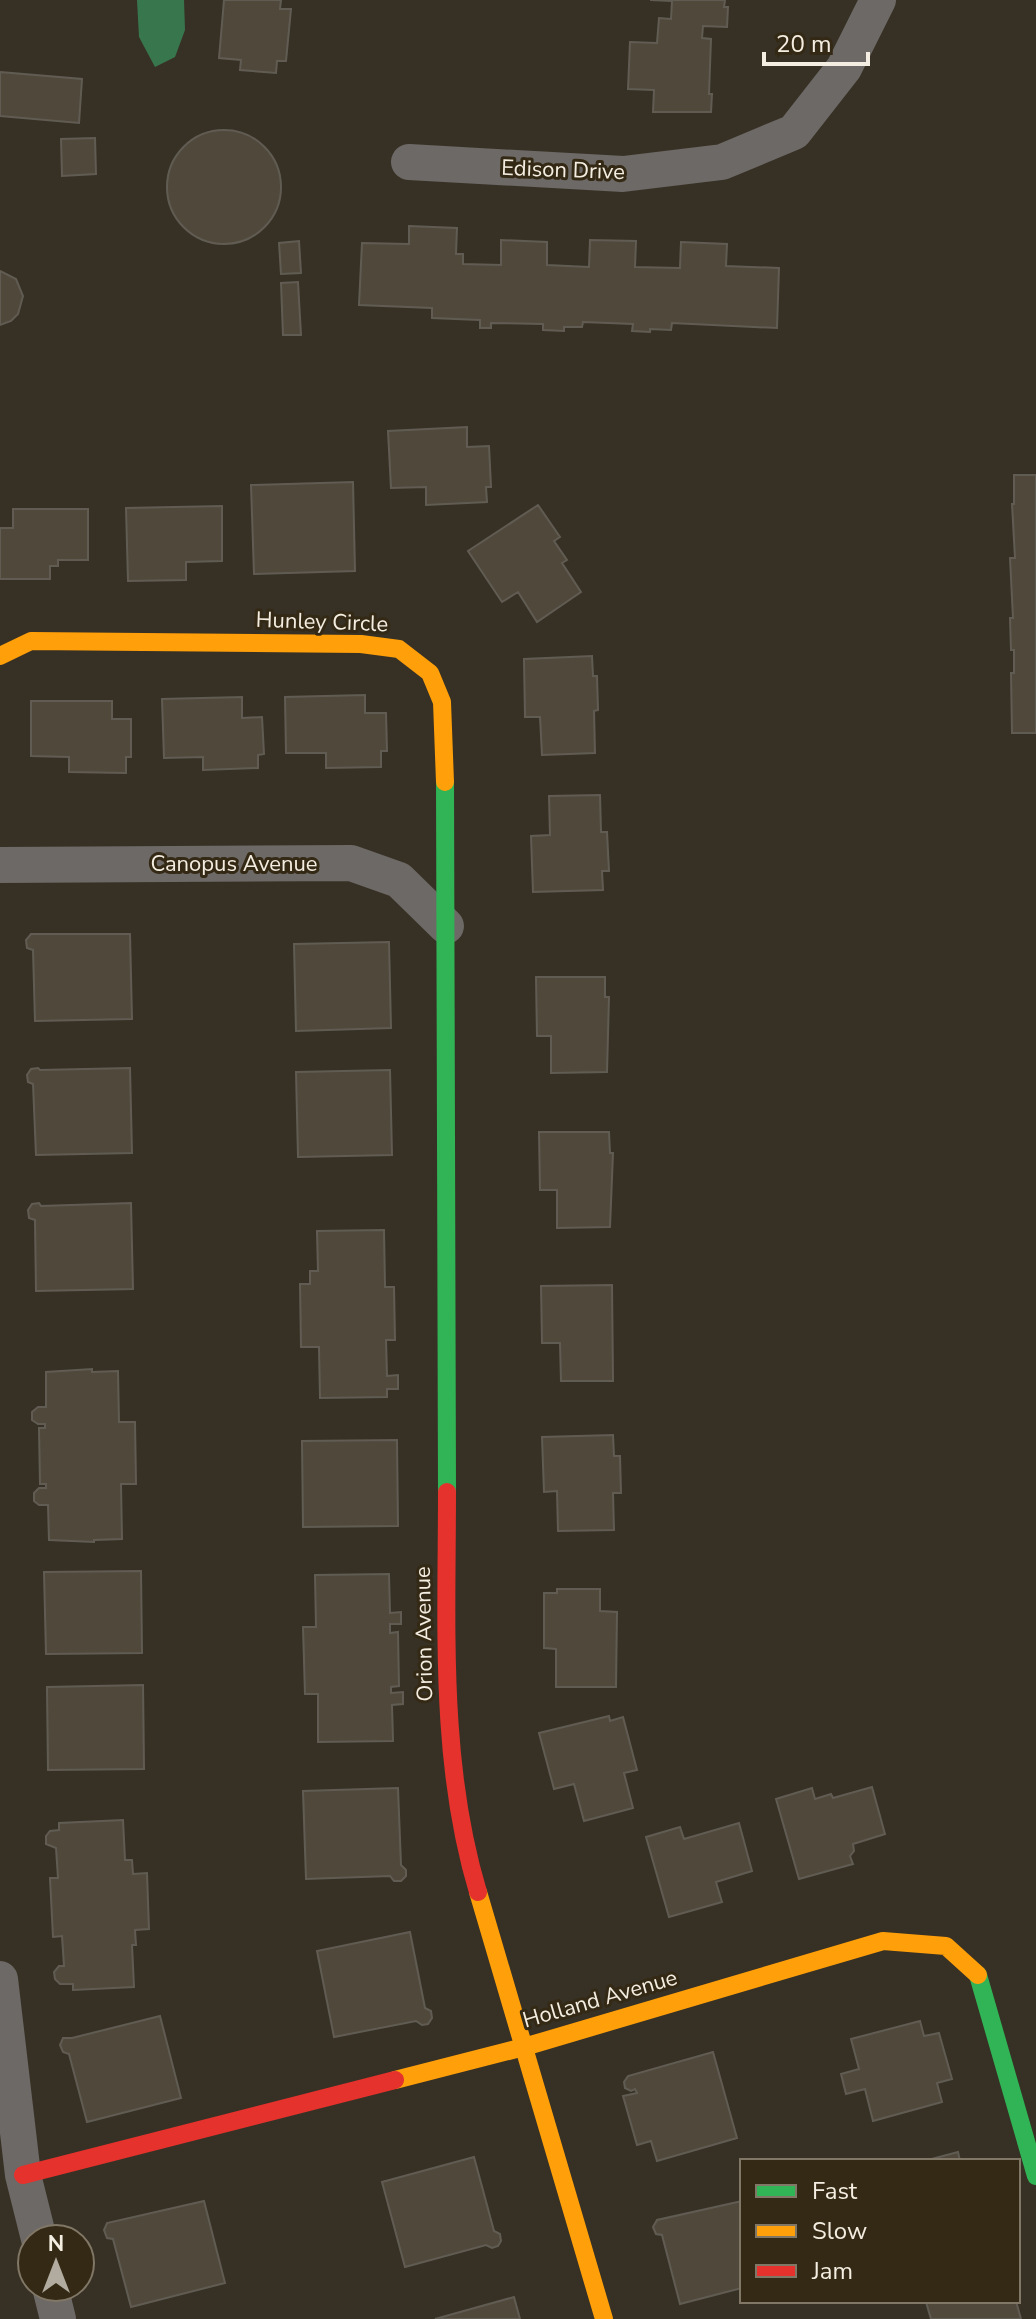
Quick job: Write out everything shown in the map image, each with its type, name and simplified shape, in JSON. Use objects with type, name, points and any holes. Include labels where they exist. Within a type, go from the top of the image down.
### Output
[{"type":"street","name":"Edison Drive","points":[[409,162],[623,174],[722,162],[794,132],[844,68],[878,0]]},
{"type":"street","name":"Hunley Circle","points":[[0,656],[31,641],[361,644],[399,649],[430,673],[442,702],[446,926]]},
{"type":"street","name":"Canopus Avenue","points":[[0,865],[351,863],[399,880],[446,926]]},
{"type":"street","name":"Orion Avenue","points":[[446,926],[447,1661],[451,1751],[471,1870],[604,2319]]},
{"type":"street","name":"Holland Avenue","points":[[23,2175],[524,2047],[883,1941],[946,1946],[979,1976],[1036,2176]]},
{"type":"street","points":[[0,1979],[23,2175],[35,2223]]},
{"type":"green space","points":[[137,0],[184,0],[185,30],[175,57],[155,67],[139,37]]},
{"type":"building","points":[[224,0],[281,0],[280,9],[291,9],[286,61],[277,61],[276,73],[240,70],[241,60],[219,58]]},
{"type":"building","points":[[650,0],[725,0],[724,7],[728,7],[727,27],[703,26],[702,38],[711,39],[711,112],[653,112],[654,90],[628,89],[630,42],[657,43],[659,18],[671,19],[672,1]]},
{"type":"building","points":[[0,72],[82,79],[79,123],[0,116]]},
{"type":"building","points":[[224,130],[246,135],[264,147],[276,165],[281,187],[276,209],[264,227],[246,239],[224,244],[202,239],[184,227],[172,209],[167,187],[172,165],[184,147],[202,135]]},
{"type":"building","points":[[95,138],[96,174],[62,176],[61,139]]},
{"type":"building","points":[[409,226],[457,228],[456,254],[463,254],[463,264],[501,265],[501,240],[547,242],[547,265],[589,267],[590,240],[636,241],[635,267],[680,268],[681,242],[727,244],[726,266],[779,268],[777,328],[672,323],[671,330],[650,329],[650,332],[632,331],[633,324],[583,322],[582,327],[564,327],[564,331],[543,330],[543,324],[491,323],[491,328],[480,328],[480,320],[432,318],[432,308],[359,305],[362,243],[409,244]]},
{"type":"building","points":[[299,241],[301,273],[281,274],[279,243]]},
{"type":"building","points":[[0,271],[16,279],[23,296],[18,314],[0,325]]},
{"type":"building","points":[[298,282],[301,335],[283,335],[281,283]]},
{"type":"building","points":[[467,427],[467,447],[489,446],[491,487],[486,487],[487,502],[426,505],[426,487],[391,488],[388,431]]},
{"type":"building","points":[[1014,475],[1036,475],[1036,733],[1012,733],[1011,673],[1014,673],[1014,650],[1011,650],[1010,558],[1015,558]]},
{"type":"building","points":[[353,482],[355,571],[254,574],[251,485]]},
{"type":"building","points":[[538,505],[560,537],[554,541],[567,560],[562,563],[581,592],[537,622],[518,592],[502,602],[468,551]]},
{"type":"building","points":[[222,506],[222,561],[186,562],[186,580],[128,581],[126,508]]},
{"type":"building","points":[[13,509],[88,509],[88,560],[58,560],[58,566],[50,566],[50,579],[0,579],[0,528],[13,528]]},
{"type":"building","points":[[592,656],[593,676],[597,676],[595,753],[542,755],[540,717],[525,717],[524,659]]},
{"type":"building","points":[[365,695],[365,713],[386,713],[387,751],[381,751],[381,767],[326,768],[326,753],[286,753],[285,697]]},
{"type":"building","points":[[242,697],[242,718],[262,717],[264,754],[258,755],[258,768],[203,770],[203,757],[164,758],[162,699]]},
{"type":"building","points":[[31,701],[112,701],[112,719],[131,719],[131,757],[126,757],[126,773],[69,772],[69,757],[31,756]]},
{"type":"building","points":[[600,795],[601,832],[607,832],[609,871],[602,871],[603,890],[533,892],[531,836],[550,835],[549,796]]},
{"type":"building","points":[[31,934],[130,934],[132,1019],[35,1021],[33,950],[27,948],[26,940]]},
{"type":"building","points":[[389,942],[391,1028],[296,1031],[294,944]]},
{"type":"building","points":[[536,977],[605,977],[605,997],[609,997],[607,1072],[551,1073],[551,1036],[537,1036]]},
{"type":"building","points":[[130,1068],[132,1153],[36,1155],[33,1084],[28,1082],[27,1075],[31,1069]]},
{"type":"building","points":[[390,1070],[392,1155],[298,1157],[296,1072]]},
{"type":"building","points":[[539,1132],[609,1132],[610,1153],[613,1153],[610,1227],[557,1228],[557,1190],[540,1190]]},
{"type":"building","points":[[39,1203],[41,1206],[131,1203],[133,1289],[36,1291],[35,1220],[29,1218],[28,1210],[32,1204]]},
{"type":"building","points":[[384,1230],[385,1287],[394,1287],[395,1340],[386,1340],[387,1376],[398,1375],[398,1389],[387,1389],[387,1397],[320,1398],[319,1347],[301,1347],[300,1284],[310,1284],[310,1271],[318,1271],[317,1231]]},
{"type":"building","points":[[612,1285],[613,1381],[561,1381],[560,1343],[542,1343],[541,1286]]},
{"type":"building","points":[[92,1369],[92,1372],[118,1371],[119,1422],[135,1422],[136,1484],[121,1484],[122,1539],[94,1542],[49,1540],[48,1505],[39,1505],[34,1501],[34,1493],[39,1488],[46,1488],[46,1484],[40,1484],[39,1428],[45,1428],[45,1424],[32,1420],[32,1412],[38,1407],[46,1407],[46,1372]]},
{"type":"building","points":[[613,1435],[614,1456],[620,1456],[621,1493],[613,1493],[614,1530],[558,1531],[557,1491],[544,1492],[542,1437]]},
{"type":"building","points":[[397,1440],[398,1526],[303,1527],[302,1441]]},
{"type":"building","points":[[141,1571],[142,1653],[46,1654],[44,1572]]},
{"type":"building","points":[[389,1574],[390,1613],[401,1612],[401,1624],[390,1624],[390,1633],[398,1632],[399,1686],[391,1687],[391,1693],[403,1692],[403,1704],[392,1705],[393,1741],[318,1742],[318,1694],[305,1694],[303,1627],[316,1627],[315,1575]]},
{"type":"building","points":[[557,1589],[600,1589],[600,1611],[617,1612],[616,1687],[556,1687],[556,1649],[544,1648],[544,1593],[557,1593]]},
{"type":"building","points":[[143,1685],[144,1769],[48,1770],[47,1687]]},
{"type":"building","points":[[609,1716],[610,1721],[623,1717],[637,1770],[624,1773],[633,1808],[584,1821],[574,1784],[554,1789],[539,1733]]},
{"type":"building","points":[[872,1787],[885,1834],[853,1844],[854,1851],[850,1856],[853,1864],[799,1879],[776,1799],[812,1788],[815,1799],[831,1794],[833,1798]]},
{"type":"building","points":[[398,1788],[401,1865],[406,1870],[406,1876],[401,1881],[394,1881],[390,1876],[306,1879],[303,1791]]},
{"type":"building","points":[[123,1820],[125,1860],[132,1860],[133,1874],[147,1873],[149,1929],[135,1930],[136,1945],[132,1945],[134,1987],[73,1990],[73,1984],[60,1984],[55,1979],[54,1972],[59,1966],[64,1966],[62,1936],[53,1937],[50,1878],[58,1878],[56,1848],[46,1844],[46,1836],[50,1831],[59,1830],[59,1823]]},
{"type":"building","points":[[739,1823],[752,1871],[716,1882],[722,1902],[669,1917],[646,1837],[680,1827],[684,1839]]},
{"type":"building","points":[[410,1932],[425,2008],[431,2011],[432,2018],[428,2024],[422,2025],[416,2021],[334,2037],[317,1951]]},
{"type":"building","points":[[160,2016],[181,2098],[87,2122],[69,2054],[63,2052],[60,2045],[63,2038]]},
{"type":"building","points":[[920,2021],[924,2036],[939,2033],[952,2079],[937,2083],[942,2102],[873,2121],[865,2089],[846,2094],[841,2074],[859,2069],[851,2039]]},
{"type":"building","points":[[713,2052],[737,2138],[657,2161],[651,2141],[637,2145],[623,2096],[637,2093],[635,2089],[625,2088],[624,2082],[628,2076]]},
{"type":"building","points":[[958,2152],[960,2159],[932,2159]]},
{"type":"building","points":[[474,2157],[494,2231],[500,2234],[498,2246],[492,2248],[486,2245],[405,2267],[382,2182]]},
{"type":"building","points":[[204,2201],[225,2283],[131,2307],[113,2239],[107,2238],[104,2230],[107,2223]]},
{"type":"building","points":[[740,2201],[740,2289],[680,2304],[662,2235],[656,2234],[653,2227],[657,2220]]},
{"type":"building","points":[[514,2297],[520,2319],[435,2319]]},
{"type":"building","points":[[926,2303],[1017,2303],[1021,2319],[931,2319]]},
{"type":"traffic: fast","points":[[445,782],[447,1492]]},
{"type":"traffic: fast","points":[[978,1975],[1036,2176]]},
{"type":"traffic: slow","points":[[0,656],[31,641],[361,644],[399,649],[430,673],[442,702],[445,782]]},
{"type":"traffic: slow","points":[[478,1892],[604,2319]]},
{"type":"traffic: slow","points":[[395,2080],[524,2047],[883,1941],[946,1946],[978,1975]]},
{"type":"traffic: jam","points":[[447,1492],[451,1744],[465,1843],[478,1892]]},
{"type":"traffic: jam","points":[[23,2175],[395,2080]]}]
